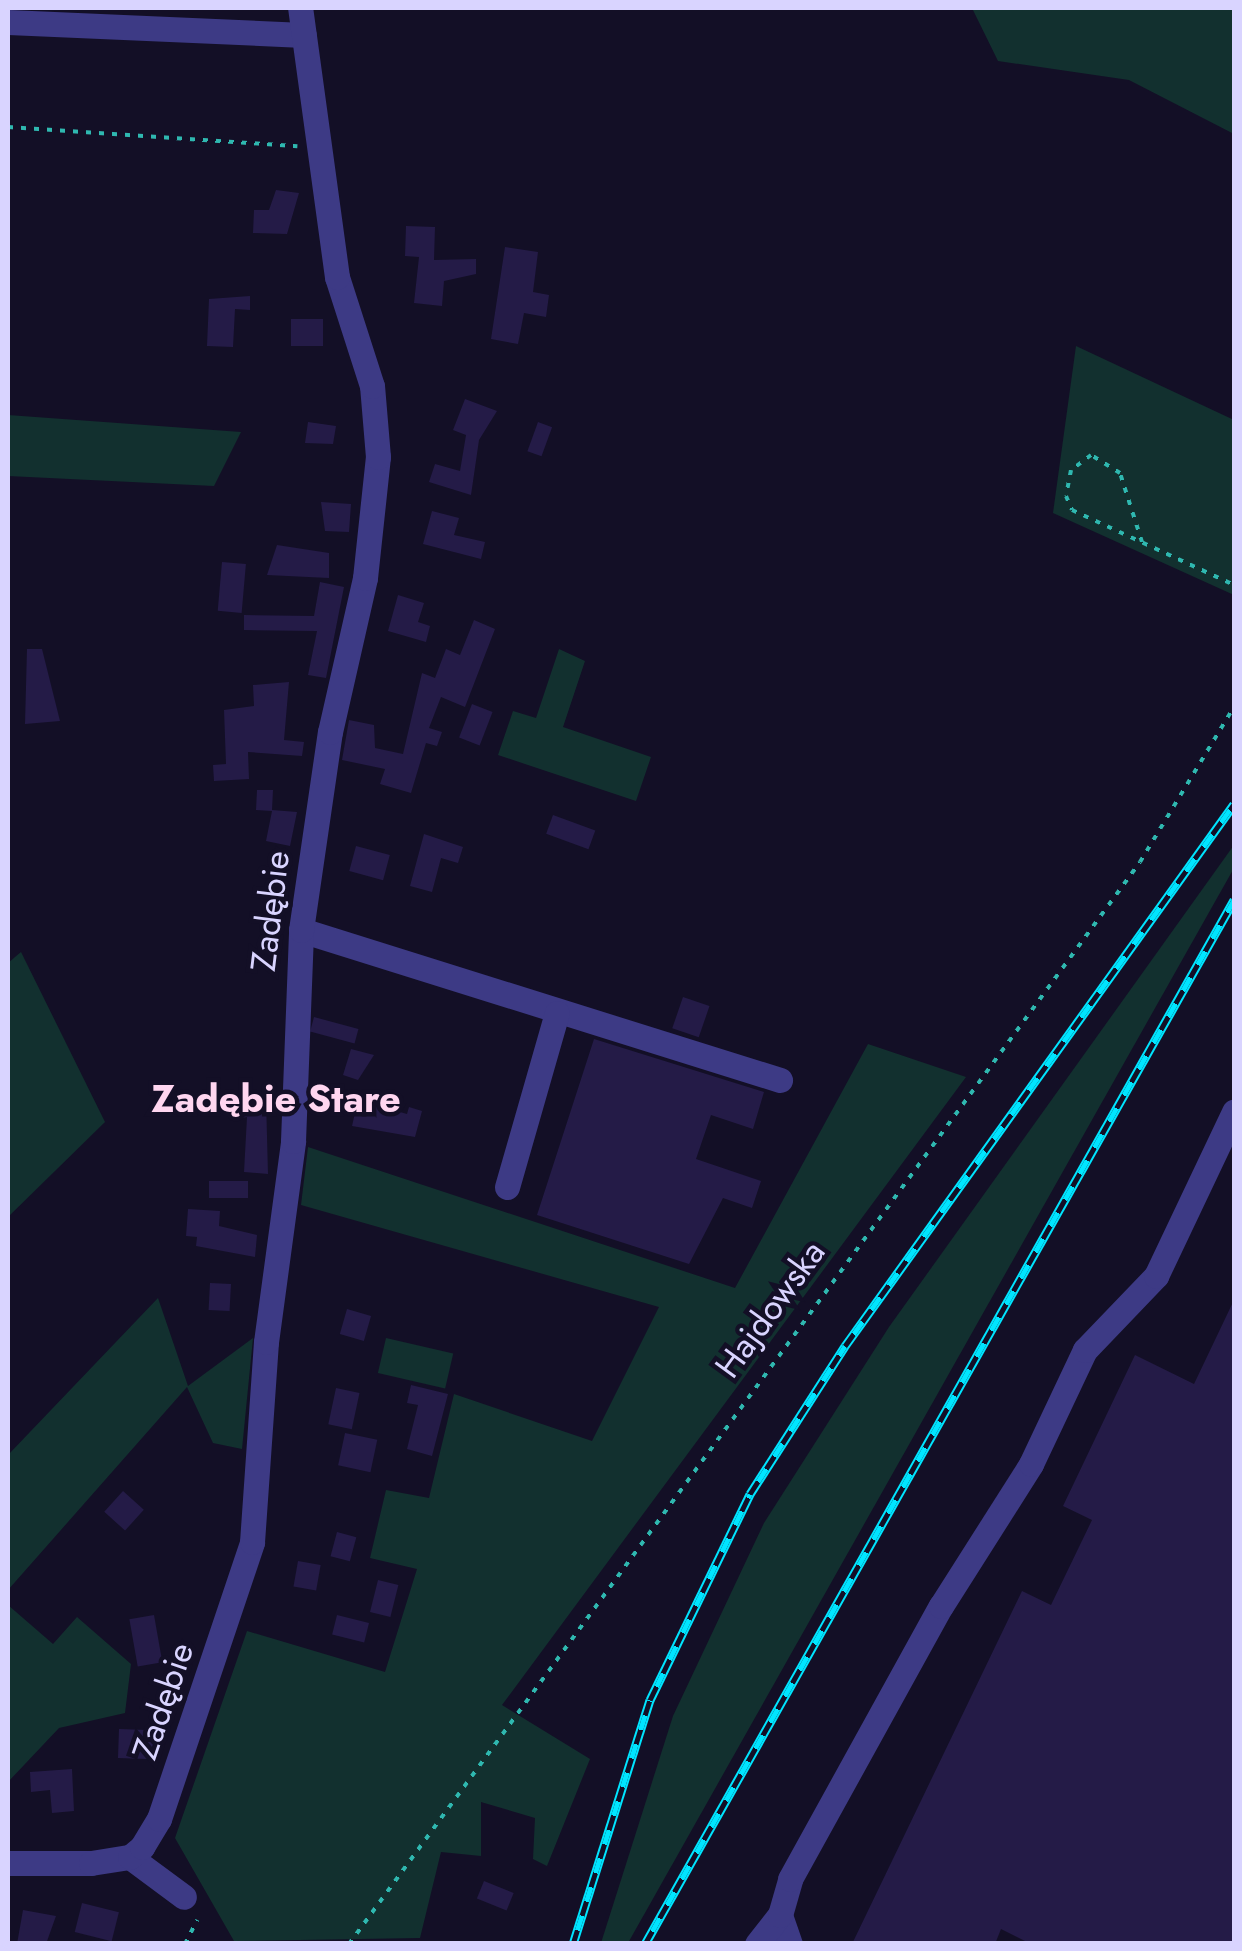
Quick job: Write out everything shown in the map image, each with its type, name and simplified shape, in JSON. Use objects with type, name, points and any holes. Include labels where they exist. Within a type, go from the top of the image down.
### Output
[{"type":"street","name":"Zadębie","points":[[130,1857],[159,1819],[252,1542],[266,1342],[293,1142],[301,930],[330,732],[363,593],[378,457],[372,386],[342,299],[300,8]]},
{"type":"street","points":[[8,22],[304,35]]},
{"type":"street","points":[[301,930],[780,1080]]},
{"type":"street","points":[[507,1187],[557,1013]]},
{"type":"street","points":[[757,1944],[780,1915],[790,1879],[941,1606],[1031,1464],[1084,1350],[1156,1276],[1234,1112]]},
{"type":"street","points":[[8,1863],[130,1857],[184,1897]]},
{"type":"street","points":[[780,1915],[790,1944]]},
{"type":"path","points":[[8,127],[320,147]]},
{"type":"path","points":[[1142,542],[1120,474],[1091,455],[1071,470],[1072,510],[1234,585]]},
{"type":"path","name":"Hajdowska","points":[[349,1944],[1140,862],[1234,707]]},
{"type":"path","points":[[185,1944],[197,1920]]},
{"type":"green space","points":[[972,8],[1234,8],[1234,134],[1129,80],[998,61]]},
{"type":"green space","points":[[1076,346],[1234,420],[1234,595],[1053,513]]},
{"type":"green space","points":[[8,415],[241,432],[214,486],[8,476]]},
{"type":"green space","points":[[559,649],[585,661],[563,727],[651,757],[636,801],[498,755],[513,711],[536,718]]},
{"type":"green space","points":[[1234,845],[1234,868],[628,1943],[601,1943],[673,1716],[764,1523],[889,1327]]},
{"type":"green space","points":[[21,952],[105,1122],[8,1217],[8,963]]},
{"type":"green space","points":[[868,1044],[966,1077],[502,1705],[590,1759],[547,1866],[533,1859],[535,1818],[481,1802],[481,1856],[441,1852],[420,1938],[234,1941],[175,1838],[247,1631],[385,1672],[417,1569],[370,1558],[386,1490],[429,1498],[454,1394],[592,1441],[659,1307],[301,1205],[308,1147],[735,1288]]},
{"type":"green space","points":[[158,1298],[188,1386],[253,1338],[242,1449],[213,1443],[187,1387],[8,1590],[8,1455]]},
{"type":"green space","points":[[386,1338],[453,1354],[445,1389],[378,1373]]},
{"type":"green space","points":[[8,1605],[53,1644],[77,1617],[131,1664],[125,1713],[59,1728],[8,1782]]},
{"type":"building","points":[[276,190],[299,193],[287,234],[253,233],[254,210],[269,210]]},
{"type":"building","points":[[406,226],[435,227],[434,260],[476,259],[476,274],[444,281],[442,306],[414,303],[419,257],[405,256]]},
{"type":"building","points":[[505,247],[538,252],[533,292],[549,295],[546,317],[524,313],[518,344],[491,339]]},
{"type":"building","points":[[250,296],[250,310],[235,309],[233,347],[207,346],[209,299]]},
{"type":"building","points":[[291,319],[323,319],[323,346],[291,346]]},
{"type":"building","points":[[465,399],[497,411],[479,440],[471,495],[429,482],[435,464],[460,471],[466,435],[453,430]]},
{"type":"building","points":[[308,422],[336,426],[333,444],[305,443]]},
{"type":"building","points":[[538,422],[552,427],[541,456],[527,451]]},
{"type":"building","points":[[321,502],[351,504],[349,532],[325,531]]},
{"type":"building","points":[[432,511],[459,518],[454,535],[485,542],[481,559],[423,544]]},
{"type":"building","points":[[277,545],[329,553],[329,578],[267,575]]},
{"type":"building","points":[[222,562],[246,564],[242,613],[218,611]]},
{"type":"building","points":[[320,582],[344,587],[326,678],[308,675],[317,631],[244,630],[244,615],[314,616]]},
{"type":"building","points":[[398,595],[424,603],[418,622],[430,626],[426,642],[388,631]]},
{"type":"building","points":[[474,620],[495,629],[465,707],[441,697],[429,728],[442,732],[437,746],[426,743],[411,793],[380,784],[385,769],[342,760],[349,720],[374,725],[375,748],[403,754],[422,673],[435,678],[446,649],[460,655]]},
{"type":"building","points":[[27,649],[42,649],[60,721],[25,724]]},
{"type":"building","points":[[289,682],[284,740],[304,742],[302,756],[248,752],[249,779],[214,781],[213,765],[226,764],[224,710],[254,706],[253,685]]},
{"type":"building","points":[[472,704],[493,712],[480,745],[459,738]]},
{"type":"building","points":[[257,790],[273,790],[272,810],[297,812],[290,846],[266,841],[272,811],[256,810]]},
{"type":"building","points":[[553,815],[595,830],[588,849],[546,834]]},
{"type":"building","points":[[424,834],[463,847],[458,863],[441,858],[432,892],[410,886]]},
{"type":"building","points":[[356,846],[390,855],[383,880],[349,871]]},
{"type":"building","points":[[683,997],[709,1006],[699,1037],[672,1028]]},
{"type":"building","points":[[314,1017],[358,1029],[355,1043],[310,1031]]},
{"type":"building","points":[[594,1039],[764,1092],[753,1129],[711,1115],[696,1159],[761,1181],[752,1208],[723,1198],[689,1264],[537,1215]]},
{"type":"building","points":[[351,1049],[374,1055],[358,1080],[343,1075]]},
{"type":"building","points":[[266,1098],[268,1174],[244,1172],[247,1117],[232,1119],[230,1102]]},
{"type":"building","points":[[358,1100],[407,1114],[409,1107],[422,1111],[415,1137],[352,1126]]},
{"type":"building","points":[[209,1181],[248,1181],[248,1198],[209,1198]]},
{"type":"building","points":[[188,1209],[220,1211],[219,1226],[257,1235],[255,1257],[196,1246],[197,1237],[186,1236]]},
{"type":"building","points":[[210,1283],[231,1284],[230,1311],[209,1310]]},
{"type":"building","points":[[1234,1300],[1234,1944],[1031,1944],[1001,1929],[995,1944],[852,1944],[1022,1591],[1051,1605],[1092,1520],[1063,1506],[1135,1355],[1194,1384]]},
{"type":"building","points":[[347,1309],[371,1316],[364,1341],[340,1334]]},
{"type":"building","points":[[411,1385],[448,1394],[432,1456],[407,1449],[418,1405],[407,1403]]},
{"type":"building","points":[[336,1388],[359,1393],[352,1429],[328,1424]]},
{"type":"building","points":[[345,1433],[377,1440],[370,1472],[338,1465]]},
{"type":"building","points":[[123,1491],[144,1510],[125,1531],[104,1512]]},
{"type":"building","points":[[337,1532],[356,1537],[350,1561],[331,1556]]},
{"type":"building","points":[[298,1561],[321,1565],[316,1591],[293,1587]]},
{"type":"building","points":[[378,1580],[398,1585],[390,1617],[370,1612]]},
{"type":"building","points":[[154,1615],[162,1662],[138,1667],[129,1619]]},
{"type":"building","points":[[337,1615],[369,1623],[364,1642],[332,1634]]},
{"type":"building","points":[[119,1729],[154,1730],[153,1759],[118,1758]]},
{"type":"building","points":[[72,1769],[74,1811],[52,1813],[50,1790],[31,1792],[30,1772]]},
{"type":"building","points":[[484,1881],[514,1893],[507,1911],[477,1899]]},
{"type":"building","points":[[82,1903],[119,1912],[112,1941],[75,1932]]},
{"type":"building","points":[[23,1910],[56,1916],[46,1944],[17,1944]]},
{"type":"railway","points":[[573,1944],[650,1700],[750,1494],[845,1346],[1234,804]]},
{"type":"railway","points":[[645,1944],[1234,900]]},
{"type":"district","name":"Zadębie Stare","points":[[276,1099]]}]
